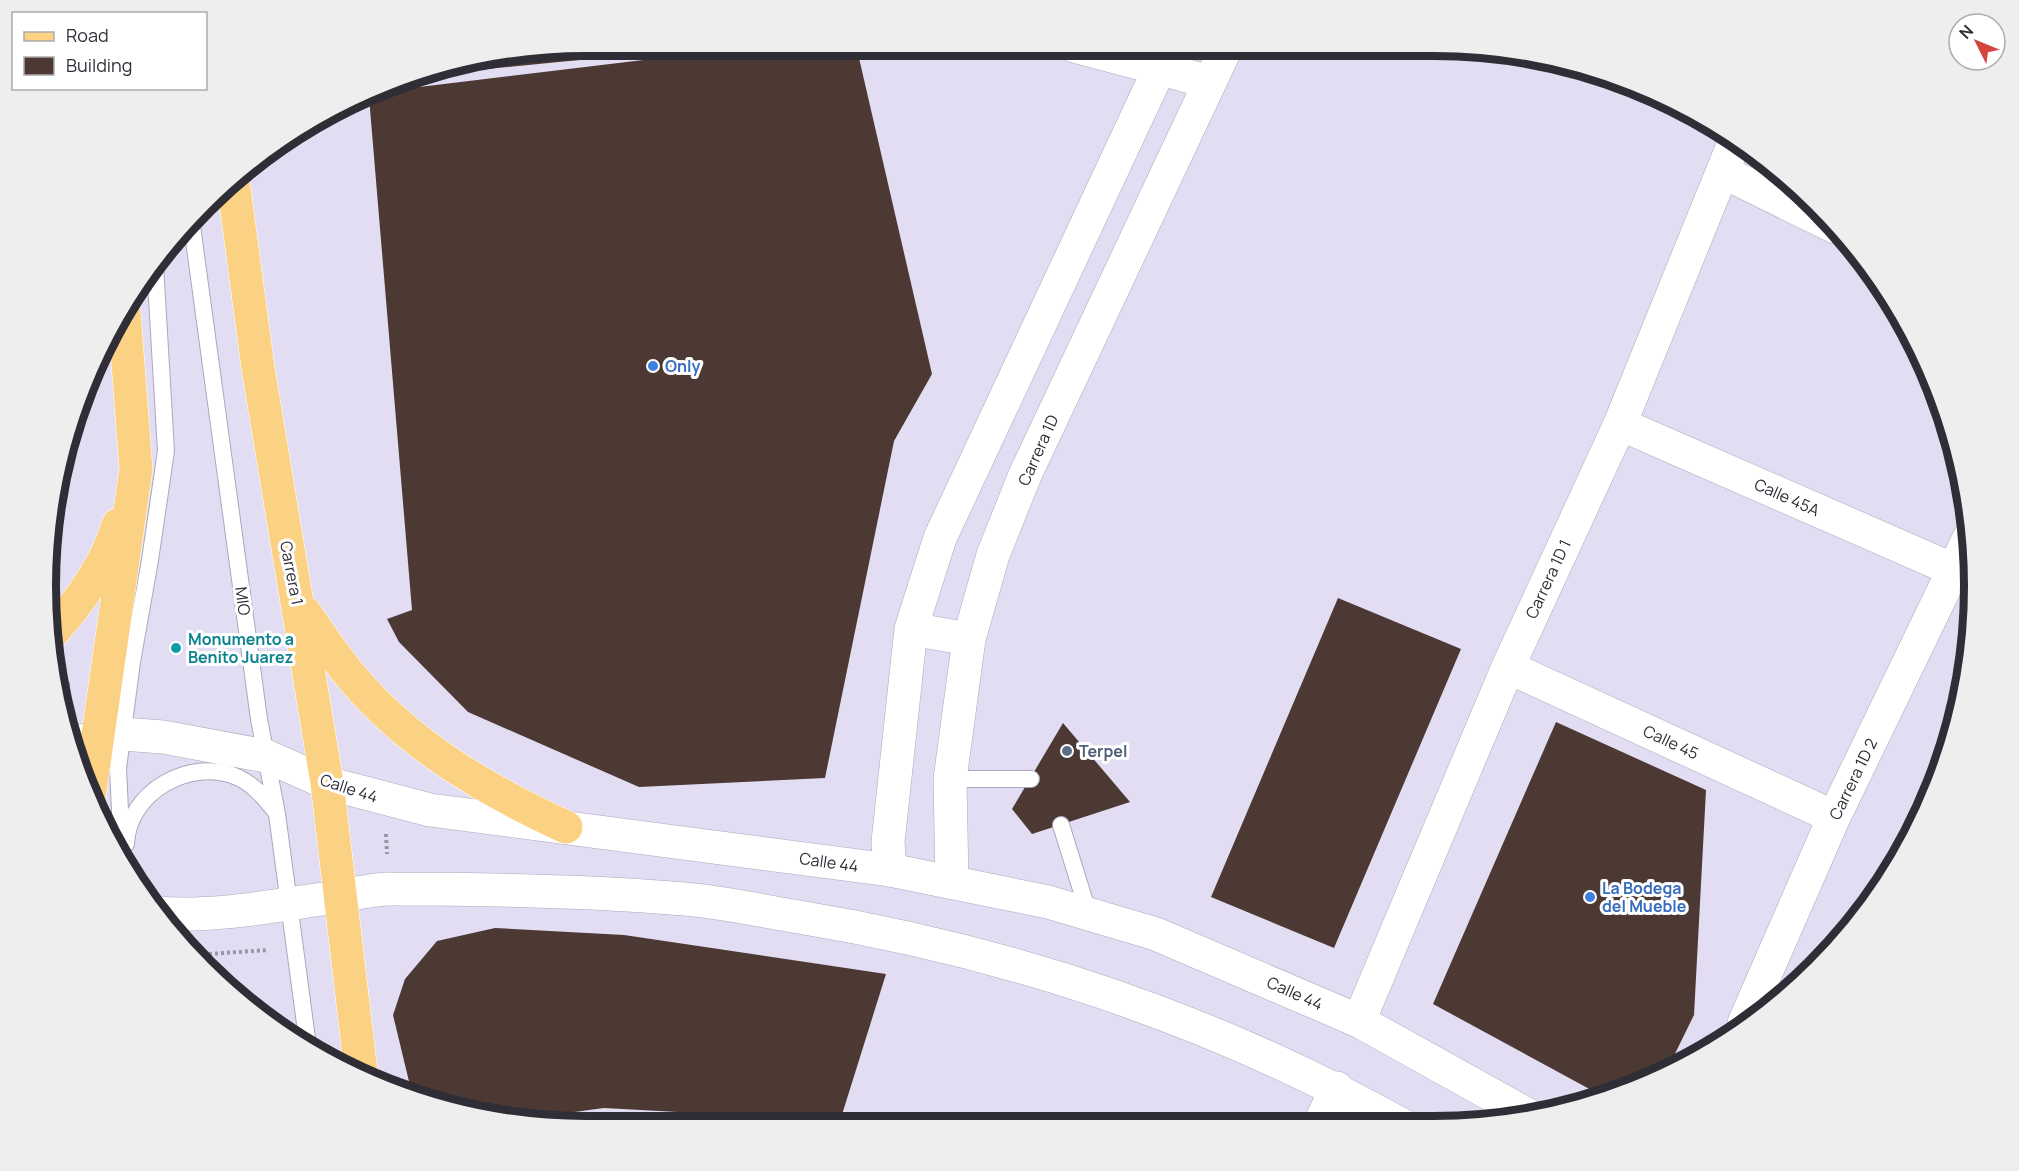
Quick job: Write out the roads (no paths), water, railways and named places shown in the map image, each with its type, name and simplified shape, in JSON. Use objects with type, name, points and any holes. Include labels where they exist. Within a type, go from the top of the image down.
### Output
[{"type":"main road","name":"Carrera 1","points":[[235,188],[261,390],[284,535],[299,604],[327,783],[360,1065]]},
{"type":"main road","points":[[92,778],[136,469],[125,324]]},
{"type":"main road","points":[[58,627],[76,606],[114,541],[136,469]]},
{"type":"main road","points":[[299,604],[343,667],[396,722],[448,764],[505,799],[566,827]]},
{"type":"street","name":"Carrera 1D","points":[[952,882],[950,779],[969,639],[993,555],[1025,475],[1222,56]]},
{"type":"street","points":[[890,870],[888,842],[911,629],[940,538],[1165,57],[1210,82]]},
{"type":"street","name":"Carrera 1D 1","points":[[1359,1021],[1508,667],[1620,424],[1732,148]]},
{"type":"street","points":[[1723,172],[1813,216]]},
{"type":"street","name":"Calle 45A","points":[[1620,424],[1954,570]]},
{"type":"street","name":"Carrera 1D 2","points":[[1749,1011],[1834,817],[1962,553]]},
{"type":"street","points":[[911,629],[969,639]]},
{"type":"street","name":"Calle 45","points":[[1508,667],[1834,817]]},
{"type":"street","name":"Calle 44","points":[[98,738],[163,737],[266,756],[327,783],[430,810],[890,870],[1048,902],[1156,934],[1359,1021],[1516,1109]]},
{"type":"street","points":[[170,914],[180,915],[339,897],[390,888],[687,899],[889,932],[1035,970],[1145,1006],[1336,1088],[1386,1116]]},
{"type":"street","points":[[1323,1116],[1336,1088]]},
{"type":"lane","name":"MIO","points":[[193,230],[266,756],[277,814],[287,903],[306,1036]]},
{"type":"lane","points":[[121,840],[118,768],[98,738],[166,451],[156,276]]},
{"type":"lane","points":[[126,847],[126,835],[137,809],[156,788],[181,775],[209,771],[236,777],[260,792],[277,814]]},
{"type":"lane","points":[[950,779],[1031,779]]},
{"type":"lane","points":[[1061,825],[1089,915]]},
{"type":"place","name":"Only","points":[[653,366]]},
{"type":"place","name":"Monumento a Benito Juarez","points":[[176,648]]},
{"type":"place","name":"Terpel","points":[[1067,751]]},
{"type":"place","name":"La Bodega del Mueble","points":[[1590,897]]}]
